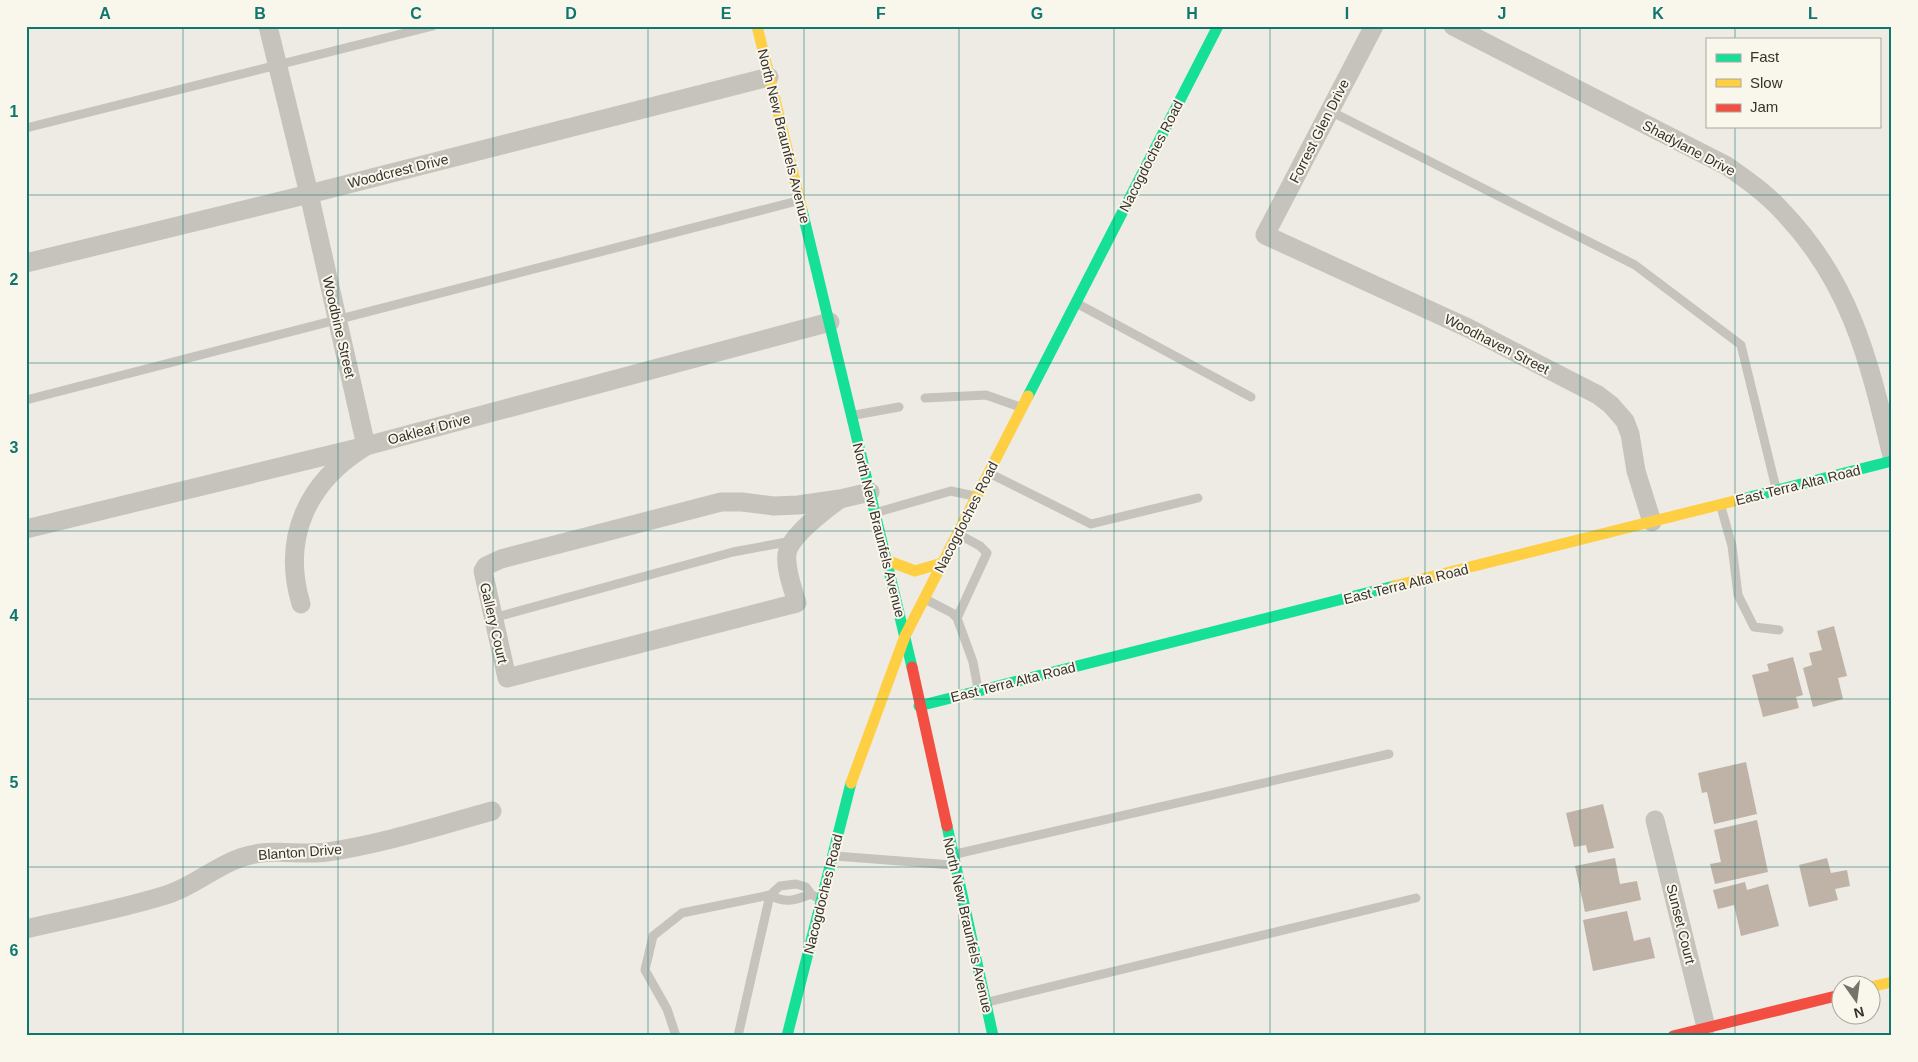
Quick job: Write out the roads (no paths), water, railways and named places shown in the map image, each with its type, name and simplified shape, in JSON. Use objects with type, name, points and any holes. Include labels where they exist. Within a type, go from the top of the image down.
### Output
[{"type":"street","name":"Woodbine Street","points":[[268,26],[309,194],[366,446]]},
{"type":"street","name":"North New Braunfels Avenue","points":[[756,26],[830,322],[905,636],[993,1036]]},
{"type":"street","name":"Nacogdoches Road","points":[[787,1036],[853,776],[905,636],[1218,26]]},
{"type":"street","name":"Forrest Glen Drive","points":[[1265,235],[1374,26]]},
{"type":"street","name":"Shadylane Drive","points":[[1453,26],[1727,166],[1756,187],[1782,211],[1819,254],[1852,318],[1869,362],[1892,456]]},
{"type":"street","name":"Woodcrest Drive","points":[[26,263],[309,194],[769,77]]},
{"type":"street","name":"Woodhaven Street","points":[[1265,235],[1468,328],[1598,395],[1611,405],[1625,421],[1630,434],[1636,471],[1652,522]]},
{"type":"street","name":"Oakleaf Drive","points":[[26,529],[366,446],[830,322]]},
{"type":"street","points":[[301,604],[297,592],[294,564],[296,536],[305,510],[327,476],[347,458],[366,446]]},
{"type":"street","name":"East Terra Alta Road","points":[[920,706],[1892,461]]},
{"type":"street","name":"Gallery Court","points":[[840,500],[825,510],[799,534],[787,551],[787,560],[797,603],[507,678],[483,571],[486,566],[501,559],[721,502],[742,502],[774,506],[840,500],[870,492]]},
{"type":"street","points":[[886,560],[915,571],[942,563]]},
{"type":"street","name":"Blanton Drive","points":[[26,928],[166,895],[198,881],[226,865],[263,852],[324,853],[351,848],[492,811]]},
{"type":"street","name":"Sunset Court","points":[[1655,820],[1706,1028]]},
{"type":"street","points":[[1673,1036],[1830,997]]},
{"type":"lane","points":[[26,128],[433,26]]},
{"type":"lane","points":[[1330,111],[1635,264],[1741,345],[1777,490]]},
{"type":"lane","points":[[26,400],[800,200]]},
{"type":"lane","points":[[1076,303],[1251,396]]},
{"type":"lane","points":[[925,398],[986,395],[1022,408]]},
{"type":"lane","points":[[852,416],[899,407]]},
{"type":"lane","points":[[989,473],[1091,524],[1198,498]]},
{"type":"lane","points":[[875,513],[951,491],[976,497]]},
{"type":"lane","points":[[1720,505],[1732,546],[1738,595],[1746,612],[1754,627],[1779,630]]},
{"type":"lane","points":[[957,618],[987,553],[980,546],[958,533]]},
{"type":"lane","points":[[493,618],[733,552],[794,540]]},
{"type":"lane","points":[[924,599],[952,613],[957,618],[973,662],[978,691]]},
{"type":"lane","points":[[833,855],[954,860],[1389,754]]},
{"type":"lane","points":[[738,1036],[770,896],[780,886],[796,884],[806,887],[811,894],[821,901]]},
{"type":"lane","points":[[676,1036],[667,1009],[645,970],[653,936],[682,914],[770,896],[781,901],[799,899],[811,894]]},
{"type":"lane","points":[[986,1003],[1416,898]]}]
